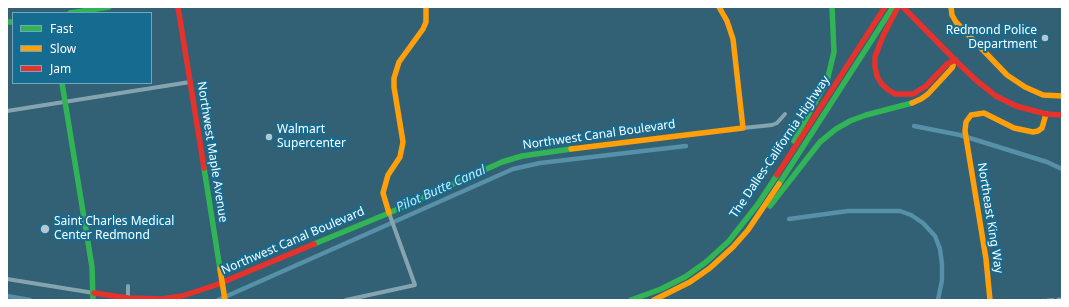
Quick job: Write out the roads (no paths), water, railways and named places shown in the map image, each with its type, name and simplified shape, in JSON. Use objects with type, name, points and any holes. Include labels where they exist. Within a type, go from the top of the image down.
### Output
[{"type":"main road","points":[[76,12],[109,7]]},
{"type":"main road","name":"Northwest Maple Avenue","points":[[178,7],[225,300]]},
{"type":"main road","points":[[389,214],[383,193],[384,183],[398,162],[402,151],[394,78],[399,62],[423,29],[426,22],[426,7]]},
{"type":"main road","points":[[720,7],[727,21],[733,39],[743,128]]},
{"type":"main road","points":[[770,186],[827,81],[834,52],[832,7]]},
{"type":"main road","name":"The Dalles-California Highway","points":[[631,300],[661,289],[685,276],[706,262],[743,224],[770,186],[885,7]]},
{"type":"main road","name":"The Dalles-California Highway","points":[[654,300],[690,282],[710,268],[733,247],[748,230],[764,208],[893,7]]},
{"type":"main road","points":[[955,60],[947,64],[921,90],[913,94],[904,95],[895,94],[887,89],[877,76],[875,67],[875,57],[883,36],[902,7],[955,60],[976,81],[996,96],[1016,106],[1046,114],[1062,115]]},
{"type":"main road","points":[[951,7],[952,14],[956,22],[1007,76],[1043,95],[1062,96]]},
{"type":"main road","points":[[748,230],[767,211],[820,142],[836,129],[850,121],[920,99],[928,94],[952,68],[955,60]]},
{"type":"main road","points":[[62,84],[92,267],[94,293],[93,300]]},
{"type":"main road","name":"Northeast King Way","points":[[990,300],[986,259],[966,140],[966,122],[971,115],[976,113],[984,113],[1014,128],[1033,132],[1042,128],[1046,114]]},
{"type":"main road","name":"Northwest Canal Boulevard","points":[[94,293],[128,298],[162,299],[182,296],[216,285],[389,214],[502,162],[522,156],[594,145],[743,128]]},
{"type":"street","points":[[7,111],[190,82]]},
{"type":"street","name":"Northwest Canal Boulevard","points":[[743,128],[772,125],[777,123],[785,114]]},
{"type":"street","points":[[346,300],[415,285],[389,214]]},
{"type":"street","name":"Northwest Canal Boulevard","points":[[7,279],[94,293]]},
{"type":"street","points":[[128,286],[128,298]]},
{"type":"waterway","points":[[914,126],[960,135],[1047,162],[1062,169]]},
{"type":"waterway","name":"Pilot Butte Canal","points":[[218,300],[513,169],[540,163],[686,146]]},
{"type":"waterway","name":"Pilot Butte Canal","points":[[789,219],[848,211],[900,211],[911,215],[923,223],[935,236],[940,249],[942,280],[938,300]]},
{"type":"waterway","name":"Pilot Butte Canal","points":[[7,296],[30,300]]},
{"type":"railway","points":[[1037,300],[1062,298]]},
{"type":"place","name":"Redmond Police Department","points":[[1045,38]]},
{"type":"place","name":"Walmart Supercenter","points":[[269,137]]},
{"type":"place","name":"Saint Charles Medical Center Redmond","points":[[45,229]]}]
